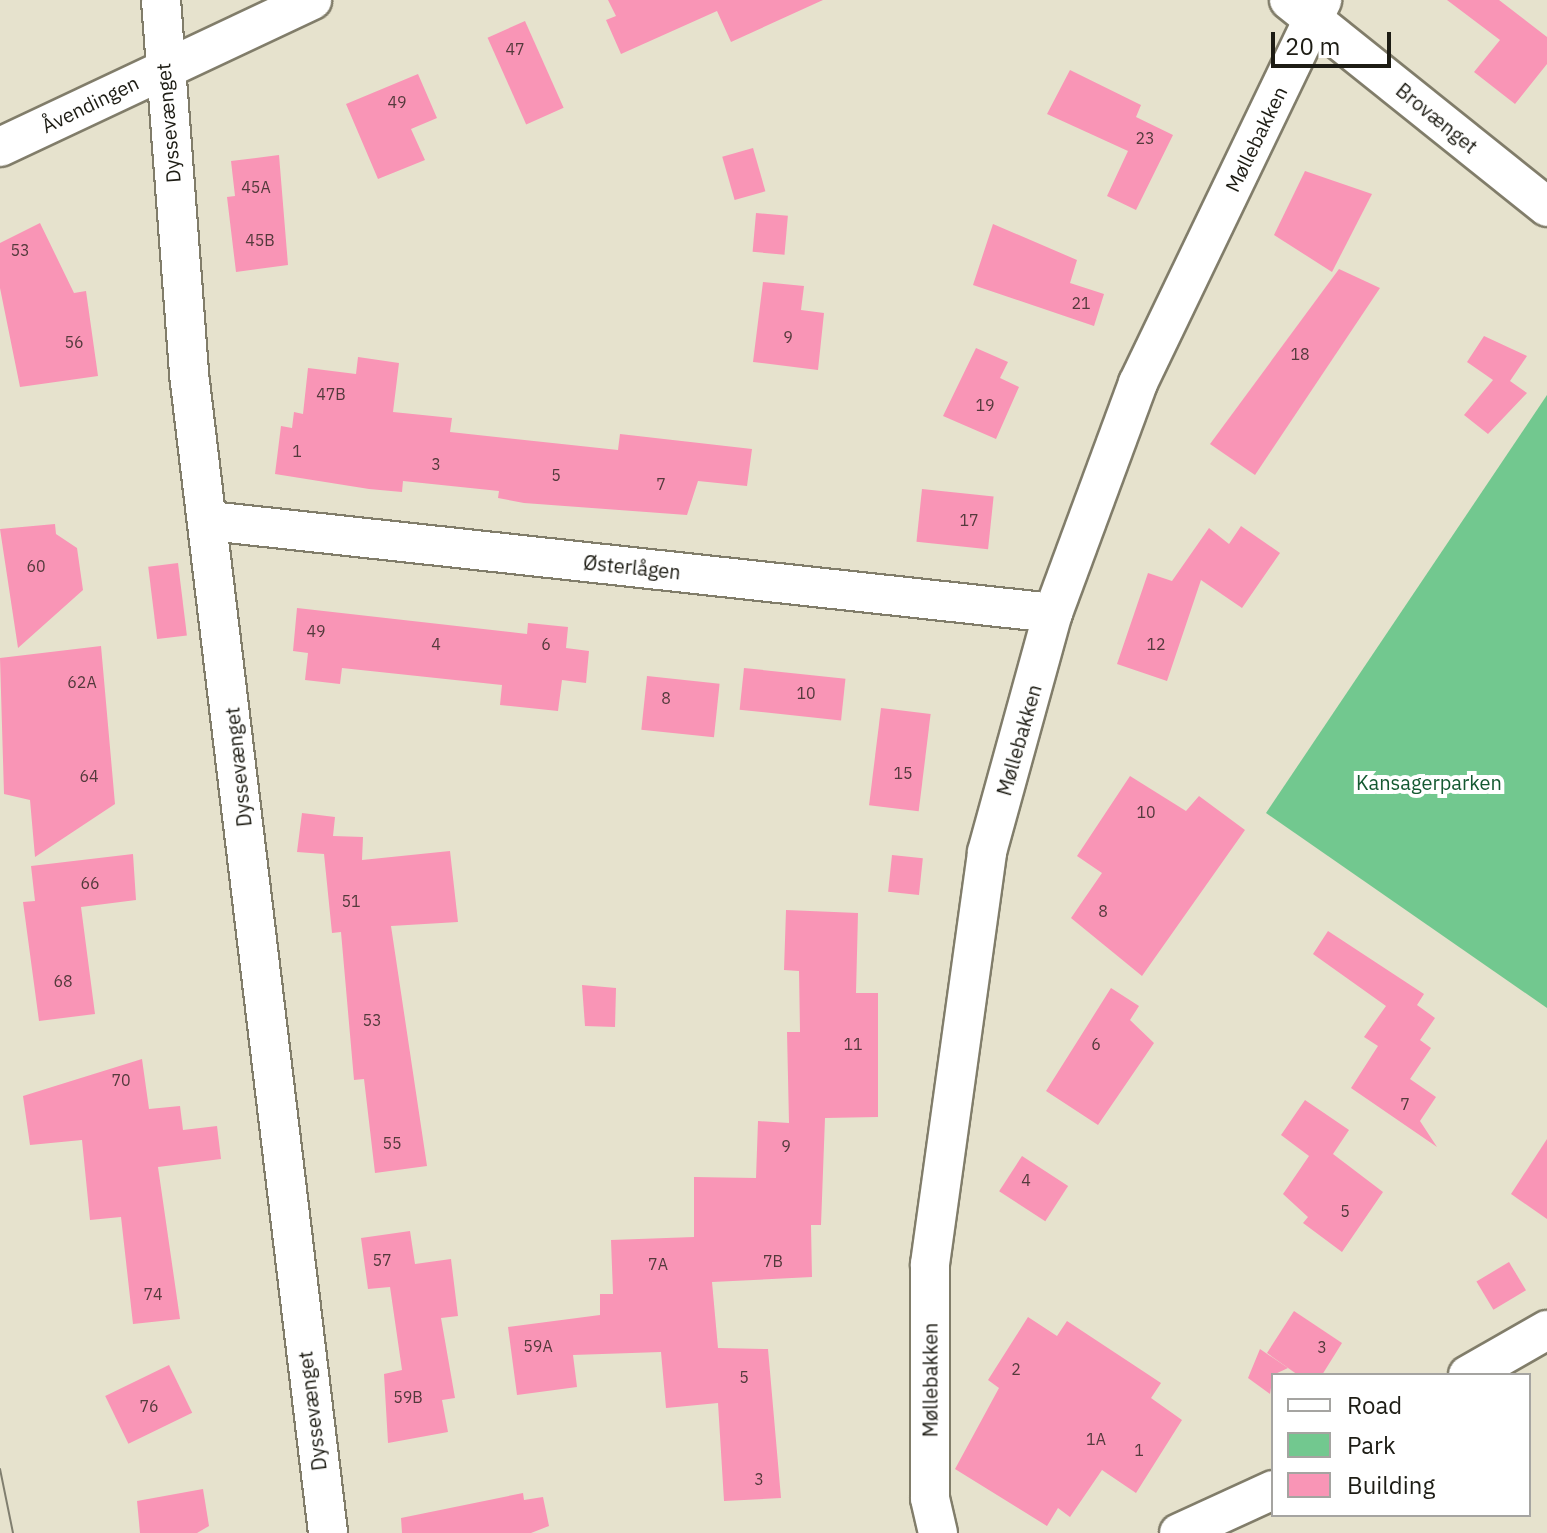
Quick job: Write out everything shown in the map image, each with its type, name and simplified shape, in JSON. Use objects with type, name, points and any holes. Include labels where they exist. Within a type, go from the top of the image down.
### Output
[{"type":"street","name":"Dyssevænget","points":[[161,0],[164,69],[210,521],[328,1533]]},
{"type":"street","name":"Åvendingen","points":[[0,147],[312,0]]},
{"type":"street","name":"Brovænget","points":[[1308,6],[1547,207]]},
{"type":"street","name":"Møllebakken","points":[[938,1533],[930,1498],[930,1264],[954,1064],[987,852],[1053,613],[1138,383],[1308,6]]},
{"type":"street","name":"Østerlågen","points":[[210,521],[1053,613]]},
{"type":"street","points":[[1472,1373],[1547,1330]]},
{"type":"street","points":[[1179,1533],[1271,1491]]},
{"type":"green space","name":"Kansagerparken","points":[[1547,395],[1547,1008],[1266,813]]},
{"type":"building","points":[[608,0],[823,0],[731,42],[717,11],[621,54],[606,20],[616,16]]},
{"type":"building","points":[[1447,0],[1499,0],[1547,37],[1547,64],[1515,104],[1474,72],[1500,40]]},
{"type":"building","points":[[525,21],[564,108],[526,124],[488,38]]},
{"type":"building","points":[[1070,70],[1141,105],[1136,117],[1173,135],[1136,210],[1107,196],[1128,151],[1047,114]]},
{"type":"building","points":[[418,74],[437,118],[411,129],[425,160],[378,179],[346,104]]},
{"type":"building","points":[[753,148],[765,191],[735,200],[722,157]]},
{"type":"building","points":[[279,155],[288,265],[236,272],[227,197],[235,196],[231,161]]},
{"type":"building","points":[[1305,171],[1372,194],[1332,272],[1274,235]]},
{"type":"building","points":[[756,213],[788,216],[784,255],[753,252]]},
{"type":"building","points":[[40,223],[74,293],[86,291],[98,376],[20,387],[0,288],[0,243]]},
{"type":"building","points":[[993,224],[1077,260],[1070,283],[1104,294],[1094,326],[973,285]]},
{"type":"building","points":[[1339,269],[1380,288],[1255,475],[1210,444]]},
{"type":"building","points":[[763,282],[804,286],[801,310],[824,313],[818,370],[753,362]]},
{"type":"building","points":[[1484,336],[1527,356],[1510,381],[1527,393],[1488,434],[1464,415],[1493,380],[1467,362]]},
{"type":"building","points":[[976,348],[1008,362],[1000,378],[1019,387],[996,439],[943,416]]},
{"type":"building","points":[[358,357],[399,363],[393,412],[452,418],[450,432],[618,450],[620,434],[752,449],[747,486],[698,481],[687,515],[524,503],[498,498],[499,491],[403,481],[402,492],[275,474],[281,426],[292,428],[294,412],[303,414],[308,368],[356,374]]},
{"type":"building","points":[[922,489],[994,497],[988,549],[916,542]]},
{"type":"building","points":[[55,524],[56,534],[77,548],[83,590],[18,648],[0,529]]},
{"type":"building","points":[[1241,526],[1280,553],[1242,608],[1201,580],[1167,681],[1117,664],[1148,573],[1172,581],[1209,528],[1229,544]]},
{"type":"building","points":[[178,563],[187,635],[157,639],[148,567]]},
{"type":"building","points":[[297,608],[527,634],[528,623],[568,627],[566,648],[589,651],[586,683],[562,680],[558,711],[500,705],[502,685],[342,668],[340,684],[305,680],[308,653],[293,651]]},
{"type":"building","points":[[101,646],[115,804],[35,857],[30,800],[4,794],[0,658]]},
{"type":"building","points":[[744,668],[845,679],[841,720],[740,710]]},
{"type":"building","points":[[647,676],[720,684],[714,737],[641,730]]},
{"type":"building","points":[[881,708],[931,714],[919,811],[869,805]]},
{"type":"building","points":[[1130,776],[1186,811],[1199,796],[1245,830],[1142,976],[1071,918],[1102,873],[1077,856]]},
{"type":"building","points":[[302,813],[335,817],[333,836],[363,837],[362,860],[450,851],[458,922],[391,926],[427,1166],[375,1173],[364,1079],[354,1080],[341,932],[332,933],[324,854],[297,852]]},
{"type":"building","points":[[133,854],[136,900],[81,907],[95,1014],[39,1021],[23,902],[35,901],[31,866]]},
{"type":"building","points":[[892,855],[923,858],[919,895],[888,892]]},
{"type":"building","points":[[786,910],[858,913],[856,993],[878,993],[878,1117],[825,1118],[821,1225],[811,1225],[812,1277],[712,1282],[718,1348],[768,1349],[781,1498],[724,1501],[718,1403],[666,1408],[661,1352],[573,1355],[577,1387],[517,1395],[508,1327],[600,1315],[600,1294],[613,1294],[611,1240],[694,1237],[694,1177],[756,1178],[758,1121],[789,1123],[787,1032],[800,1032],[799,971],[784,970]]},
{"type":"building","points":[[1328,931],[1424,994],[1417,1005],[1435,1018],[1420,1040],[1431,1048],[1410,1079],[1436,1097],[1420,1121],[1437,1147],[1351,1088],[1378,1046],[1364,1037],[1386,1006],[1313,954]]},
{"type":"building","points":[[582,985],[616,988],[615,1027],[585,1026]]},
{"type":"building","points":[[1111,988],[1139,1006],[1130,1020],[1154,1043],[1098,1125],[1046,1091]]},
{"type":"building","points":[[142,1059],[149,1109],[180,1106],[183,1130],[217,1126],[221,1159],[158,1167],[180,1319],[133,1324],[121,1217],[90,1220],[82,1140],[30,1145],[23,1096]]},
{"type":"building","points":[[1305,1100],[1349,1130],[1333,1154],[1383,1192],[1342,1252],[1303,1223],[1308,1217],[1283,1194],[1309,1156],[1281,1135]]},
{"type":"building","points":[[1547,1139],[1547,1219],[1511,1194]]},
{"type":"building","points":[[1022,1156],[1068,1186],[1045,1221],[999,1191]]},
{"type":"building","points":[[410,1231],[415,1264],[451,1259],[458,1316],[441,1318],[455,1398],[442,1400],[448,1432],[388,1443],[384,1374],[402,1370],[390,1287],[368,1289],[361,1238]]},
{"type":"building","points":[[1509,1262],[1526,1290],[1493,1310],[1476,1282]]},
{"type":"building","points":[[1294,1311],[1342,1343],[1323,1373],[1295,1373],[1267,1353]]},
{"type":"building","points":[[1028,1317],[1057,1336],[1067,1321],[1161,1383],[1151,1398],[1182,1420],[1136,1493],[1102,1470],[1070,1517],[1058,1508],[1047,1526],[955,1469],[999,1388],[988,1380]]},
{"type":"building","points":[[1260,1349],[1288,1368],[1271,1373],[1270,1394],[1248,1378]]},
{"type":"building","points":[[169,1365],[192,1413],[128,1444],[105,1396]]},
{"type":"building","points":[[203,1489],[209,1526],[197,1533],[140,1533],[137,1501]]},
{"type":"building","points":[[523,1493],[524,1500],[543,1497],[549,1526],[531,1533],[402,1533],[401,1518]]},
{"type":"tram line","points":[[0,1469],[13,1533]]}]
